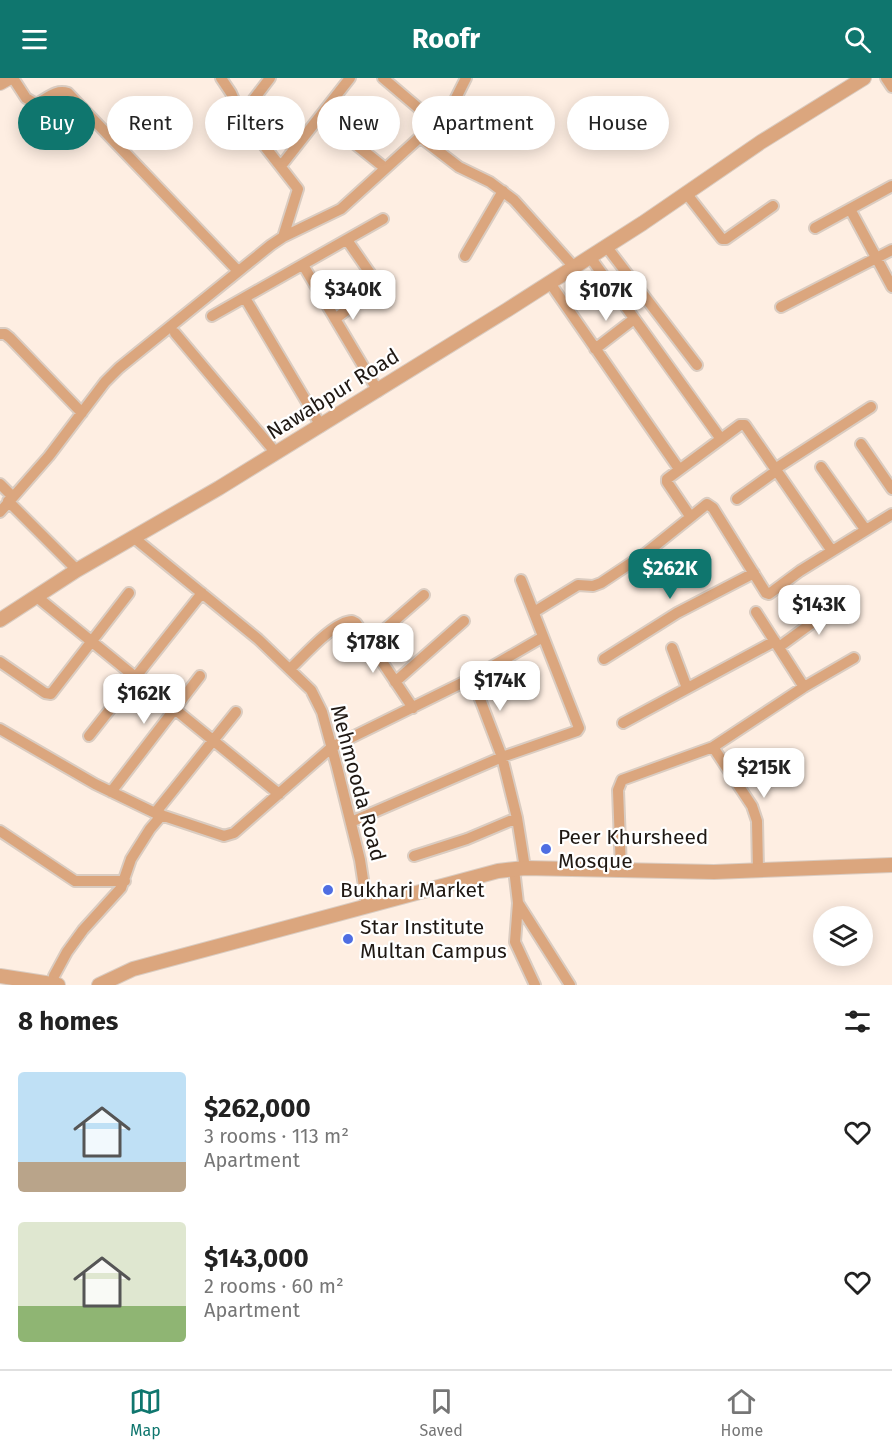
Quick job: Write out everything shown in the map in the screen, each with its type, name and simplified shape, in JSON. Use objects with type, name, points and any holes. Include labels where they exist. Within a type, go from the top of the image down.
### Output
[{"type":"street","points":[[0,83],[11,78],[26,98],[36,104],[61,91],[68,93],[238,272]]},
{"type":"street","points":[[221,78],[232,96]]},
{"type":"street","points":[[256,96],[270,78]]},
{"type":"street","points":[[336,96],[350,78]]},
{"type":"street","points":[[383,78],[412,103]]},
{"type":"street","points":[[457,96],[466,78]]},
{"type":"street","name":"Nawabpur Road","points":[[0,620],[77,570],[378,391],[550,283],[761,142],[864,78]]},
{"type":"street","points":[[886,78],[892,87]]},
{"type":"street","points":[[281,166],[317,120]]},
{"type":"street","points":[[0,512],[49,456],[119,368],[283,237],[341,209],[412,144]]},
{"type":"street","points":[[268,150],[298,189],[283,237]]},
{"type":"street","points":[[363,150],[386,168]]},
{"type":"street","points":[[437,150],[459,166],[503,191],[528,213],[574,267]]},
{"type":"street","points":[[815,228],[892,186]]},
{"type":"street","points":[[465,256],[503,191]]},
{"type":"street","points":[[687,193],[722,239],[726,239],[773,206]]},
{"type":"street","points":[[850,209],[892,287]]},
{"type":"street","points":[[212,316],[383,219]]},
{"type":"street","points":[[335,320],[367,295],[374,282],[347,240]]},
{"type":"street","points":[[606,246],[697,365]]},
{"type":"street","points":[[781,307],[892,250]]},
{"type":"street","points":[[590,257],[721,439]]},
{"type":"street","points":[[303,265],[378,391]]},
{"type":"street","points":[[550,283],[679,469]]},
{"type":"street","points":[[245,298],[321,426]]},
{"type":"street","points":[[595,349],[634,319]]},
{"type":"street","points":[[175,333],[276,453]]},
{"type":"street","points":[[0,334],[5,334],[82,413]]},
{"type":"street","points":[[737,499],[776,470],[872,407]]},
{"type":"street","points":[[690,516],[667,482],[669,476],[740,425],[745,425],[832,551]]},
{"type":"street","points":[[861,444],[892,489]]},
{"type":"street","points":[[822,466],[866,529]]},
{"type":"street","points":[[0,484],[10,499],[77,570]]},
{"type":"street","points":[[534,612],[578,585],[593,586],[601,583],[646,554],[690,516],[703,506],[710,504],[769,594],[892,514]]},
{"type":"street","name":"Mehmooda Road","points":[[133,537],[258,639],[311,690],[332,747],[360,860],[367,906]]},
{"type":"street","points":[[603,659],[677,613],[754,573]]},
{"type":"street","points":[[351,822],[502,757],[577,731],[579,728],[521,580]]},
{"type":"street","points":[[0,662],[45,693],[51,694],[129,593]]},
{"type":"street","points":[[89,736],[202,593]]},
{"type":"street","points":[[369,643],[424,595]]},
{"type":"street","points":[[37,597],[279,794]]},
{"type":"street","points":[[623,723],[687,688],[777,644],[842,601]]},
{"type":"street","points":[[756,612],[804,687]]},
{"type":"street","points":[[290,669],[323,638],[347,621],[356,623],[413,708]]},
{"type":"street","points":[[395,682],[464,621]]},
{"type":"street","points":[[0,729],[111,792],[159,814],[224,836],[234,833],[332,747],[472,678],[543,637]]},
{"type":"street","points":[[672,648],[687,688]]},
{"type":"street","points":[[621,870],[618,790],[622,780],[713,747],[804,687],[854,658]]},
{"type":"street","points":[[111,792],[200,676]]},
{"type":"street","points":[[472,678],[502,757],[517,818],[520,869],[516,942],[535,985]]},
{"type":"street","points":[[0,976],[56,981],[72,944],[122,888],[126,870],[159,814],[236,712]]},
{"type":"street","points":[[713,747],[752,806],[757,821],[758,870]]},
{"type":"street","points":[[414,856],[466,839],[517,818]]},
{"type":"street","points":[[0,831],[75,881],[125,881]]},
{"type":"street","points":[[99,985],[133,969],[367,906],[520,869],[714,872],[892,865]]},
{"type":"street","points":[[518,903],[570,985]]},
{"type":"place","name":"Peer Khursheed Mosque","points":[[546,849]]},
{"type":"place","name":"Bukhari Market","points":[[328,890]]},
{"type":"place","name":"Star Institute Multan Campus","points":[[348,939]]}]
